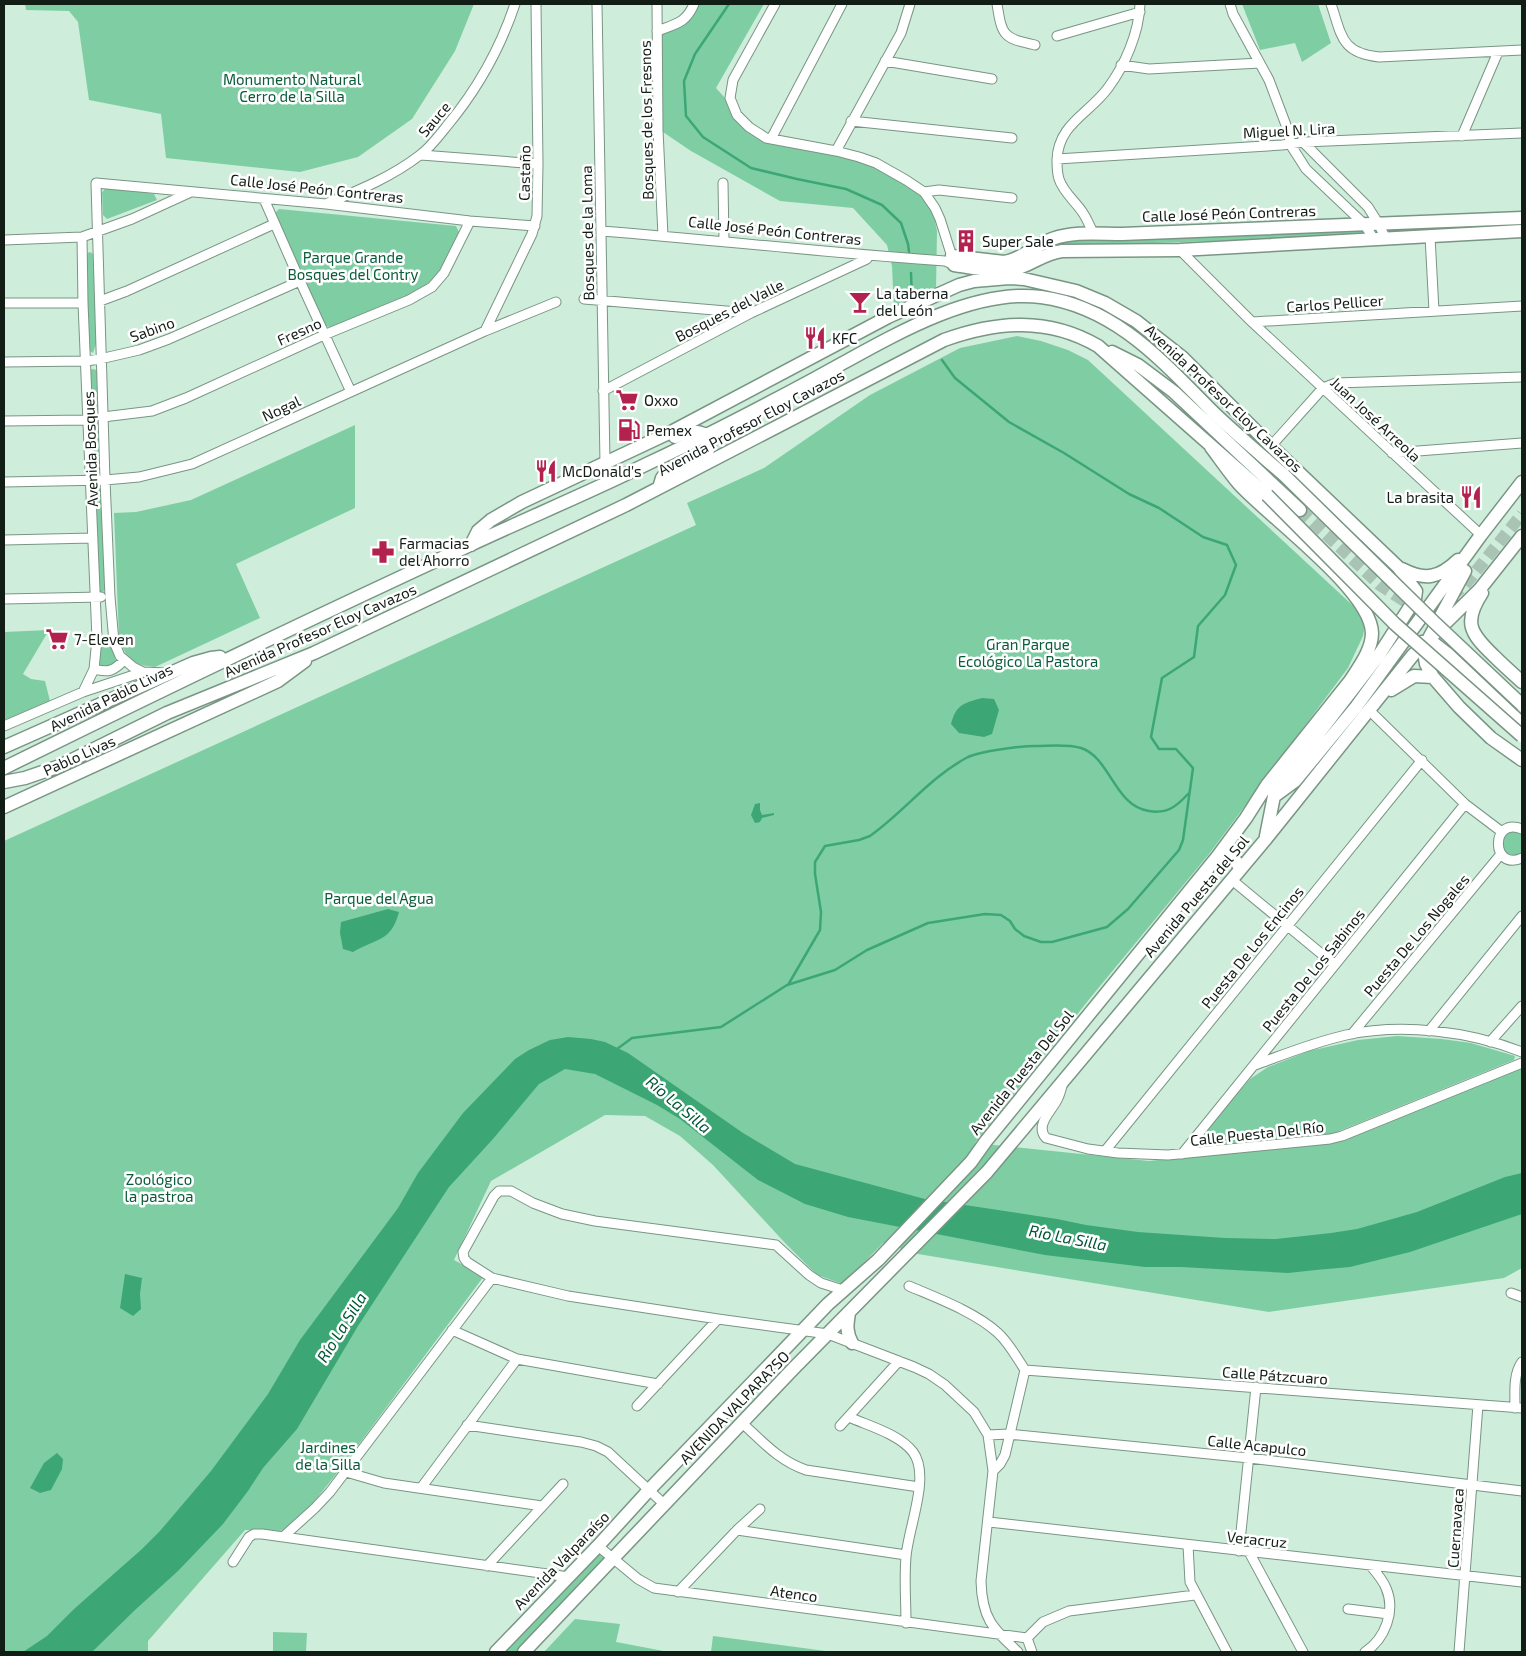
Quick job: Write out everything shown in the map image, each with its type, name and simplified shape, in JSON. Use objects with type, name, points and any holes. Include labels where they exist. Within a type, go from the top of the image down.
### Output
[{"type":"main road","name":"Calle José Peón Contreras","points":[[950,261],[1012,261],[1026,255],[1044,242],[1059,236],[1093,233],[1122,234],[1522,218]]},
{"type":"main road","name":"Calle José Peón Contreras","points":[[950,261],[971,268],[1010,270],[1021,267],[1052,252],[1180,250],[1522,231]]},
{"type":"main road","points":[[1059,236],[1062,252]]},
{"type":"main road","points":[[1037,258],[1034,263],[1034,271],[1038,280],[1042,283]]},
{"type":"main road","points":[[971,268],[976,273],[974,281]]},
{"type":"main road","points":[[470,545],[478,532],[491,520],[536,495],[673,431],[858,333],[943,291],[974,281],[1009,278],[1076,291],[1105,303],[1136,321],[1183,358],[1271,446],[1398,567],[1416,591],[1415,599],[1379,656],[1282,781],[1274,796],[1265,840]]},
{"type":"main road","name":"Avenida Profesor Eloy Cavazos","points":[[4,747],[211,658],[232,656],[646,465],[934,317],[967,305],[1029,296],[1051,299],[1101,316],[1124,329],[1147,347],[1224,422],[1284,475],[1522,705]]},
{"type":"main road","name":"Avenida Profesor Eloy Cavazos","points":[[4,782],[42,772],[167,713],[314,653],[552,542],[944,340],[967,332],[998,326],[1034,326],[1073,334],[1098,346],[1267,495],[1395,624],[1522,736]]},
{"type":"main road","points":[[858,333],[892,338]]},
{"type":"main road","points":[[1098,346],[1138,365],[1174,392],[1300,510]]},
{"type":"main road","points":[[1183,358],[1187,368],[1224,422]]},
{"type":"main road","points":[[619,456],[633,456],[642,453],[686,432],[697,432],[706,435],[710,441],[708,450],[669,469],[662,478],[659,488]]},
{"type":"main road","points":[[1212,446],[1238,484],[1344,581],[1360,600],[1371,625],[1372,633],[1369,649],[1350,681],[1267,785],[1246,818]]},
{"type":"main road","points":[[1398,567],[1417,576],[1430,577],[1448,568],[1478,539],[1522,482]]},
{"type":"main road","points":[[1512,496],[1511,504],[1501,521],[1460,577],[1428,640],[1425,658],[1433,677],[1459,708],[1491,738],[1522,760]]},
{"type":"main road","points":[[1522,536],[1501,562],[1474,605],[1471,627],[1477,640],[1522,682]]},
{"type":"main road","name":"Avenida Puesta del Sol","points":[[1246,818],[1301,775],[1356,707],[1427,612],[1478,539]]},
{"type":"main road","name":"Avenida Puesta del Sol","points":[[849,1313],[987,1172],[1265,840],[1412,655],[1480,590],[1501,562]]},
{"type":"main road","points":[[1460,577],[1461,588],[1465,593],[1472,594],[1480,590]]},
{"type":"main road","points":[[1442,614],[1442,604],[1447,582]]},
{"type":"main road","points":[[1364,609],[1388,619],[1404,618]]},
{"type":"main road","points":[[1396,651],[1428,640]]},
{"type":"main road","points":[[1428,640],[1449,654],[1522,724]]},
{"type":"main road","name":"Pablo Livas","points":[[4,808],[282,679],[314,653]]},
{"type":"main road","name":"Avenida Pablo Livas","points":[[4,768],[232,656]]},
{"type":"main road","points":[[1382,695],[1414,676],[1433,677]]},
{"type":"main road","name":"Avenida Puesta Del Sol","points":[[804,1330],[843,1290],[878,1260],[971,1162],[1217,857],[1246,818]]},
{"type":"main road","points":[[1217,857],[1232,857],[1240,870]]},
{"type":"main road","points":[[1190,890],[1199,904],[1208,907]]},
{"type":"main road","points":[[828,1334],[849,1313]]},
{"type":"main road","points":[[849,1313],[846,1326],[852,1343]]},
{"type":"main road","name":"AVENIDA VALPARA?SO","points":[[649,1490],[804,1330]]},
{"type":"main road","name":"AVENIDA VALPARA?SO","points":[[664,1504],[741,1422],[828,1334]]},
{"type":"main road","name":"Avenida Valparaíso","points":[[496,1652],[527,1618],[569,1577],[649,1490]]},
{"type":"main road","points":[[524,1652],[664,1504]]},
{"type":"street","name":"Sauce","points":[[326,204],[359,190],[421,155],[458,113],[480,80],[496,52],[515,4]]},
{"type":"street","name":"Castaño","points":[[485,331],[535,226],[538,164],[536,4]]},
{"type":"street","name":"Bosques de la Loma","points":[[597,4],[605,463]]},
{"type":"street","name":"Bosques de los Fresnos","points":[[658,4],[658,130],[663,236]]},
{"type":"street","points":[[658,31],[685,19],[694,4]]},
{"type":"street","points":[[775,4],[733,80],[730,98],[737,115],[761,136],[836,151],[876,163],[924,192],[940,219],[950,261]]},
{"type":"street","points":[[770,139],[842,4]]},
{"type":"street","points":[[836,151],[901,33],[910,4]]},
{"type":"street","points":[[997,4],[1004,34],[1016,41],[1035,45]]},
{"type":"street","points":[[1230,4],[1233,14],[1269,80],[1290,133],[1290,144],[1306,170],[1380,239]]},
{"type":"street","points":[[1331,4],[1342,35],[1355,52],[1364,55],[1380,57],[1498,52],[1521,48]]},
{"type":"street","points":[[1057,36],[1140,8]]},
{"type":"street","points":[[1093,233],[1083,213],[1061,184],[1058,177],[1057,159],[1060,143],[1066,131],[1100,99],[1109,86],[1134,36],[1140,8]]},
{"type":"street","points":[[1462,136],[1498,52]]},
{"type":"street","points":[[885,61],[992,79]]},
{"type":"street","points":[[1121,65],[1149,69],[1260,63]]},
{"type":"street","points":[[852,121],[1012,138]]},
{"type":"street","points":[[1290,133],[1304,142],[1356,194],[1378,223],[1380,239]]},
{"type":"street","name":"Miguel N. Lira","points":[[1057,159],[1304,142],[1522,133]]},
{"type":"street","points":[[421,155],[538,164]]},
{"type":"street","name":"Calle José Peón Contreras","points":[[96,183],[326,204],[470,221],[535,226]]},
{"type":"street","name":"Avenida Bosques","points":[[96,183],[100,359],[110,597],[114,642],[116,650],[124,660]]},
{"type":"street","points":[[724,183],[724,240]]},
{"type":"street","points":[[924,192],[939,190],[1012,198]]},
{"type":"street","points":[[4,240],[82,237],[191,192]]},
{"type":"street","points":[[264,199],[351,392]]},
{"type":"street","name":"Fresno","points":[[103,417],[152,411],[186,398],[324,334],[409,300],[432,287],[444,273],[470,221]]},
{"type":"street","points":[[100,301],[127,291],[274,224]]},
{"type":"street","name":"Calle José Peón Contreras","points":[[601,231],[724,240],[868,256],[950,261]]},
{"type":"street","points":[[1430,236],[1434,311]]},
{"type":"street","name":"Avenida Bosques","points":[[82,237],[97,649],[94,669],[83,692]]},
{"type":"street","points":[[1180,250],[1252,322]]},
{"type":"street","name":"Bosques del Valle","points":[[603,391],[751,313],[868,256]]},
{"type":"street","name":"Sabino","points":[[4,362],[100,359],[139,350],[169,339],[300,281]]},
{"type":"street","points":[[584,299],[751,313]]},
{"type":"street","points":[[4,303],[83,302]]},
{"type":"street","name":"Nogal","points":[[4,482],[105,480],[139,477],[192,464],[485,331],[556,302]]},
{"type":"street","name":"Carlos Pellicer","points":[[1252,322],[1522,306]]},
{"type":"street","name":"Juan José Arreola","points":[[1252,322],[1392,453],[1478,539]]},
{"type":"street","points":[[1271,446],[1324,388],[1336,383],[1522,376]]},
{"type":"street","points":[[4,420],[88,420]]},
{"type":"street","points":[[1392,453],[1522,443]]},
{"type":"street","points":[[4,540],[93,538]]},
{"type":"street","points":[[4,599],[110,597]]},
{"type":"street","points":[[94,669],[107,672],[112,671],[124,660],[143,672]]},
{"type":"street","points":[[4,726],[83,692],[143,672],[171,674]]},
{"type":"street","points":[[1370,710],[1466,804],[1502,832]]},
{"type":"street","points":[[1491,738],[1522,767]]},
{"type":"street","name":"Puesta De Los Encinos","points":[[1104,1151],[1422,760]]},
{"type":"street","name":"Puesta De Los Sabinos","points":[[1182,1154],[1466,804]]},
{"type":"street","points":[[1522,829],[1510,827],[1502,832],[1498,841],[1499,850],[1502,854],[1510,859],[1522,858]]},
{"type":"street","name":"Puesta De Los Nogales","points":[[1352,1034],[1502,854]]},
{"type":"street","points":[[1232,880],[1334,965]]},
{"type":"street","points":[[1429,1032],[1522,916]]},
{"type":"street","points":[[1490,1042],[1522,1006]]},
{"type":"street","points":[[1254,1065],[1315,1043],[1352,1034],[1392,1030],[1455,1034],[1522,1052]]},
{"type":"street","name":"Calle Puesta Del Río","points":[[1064,1080],[1058,1098],[1042,1125],[1043,1134],[1049,1139],[1063,1144],[1104,1151],[1151,1155],[1182,1154],[1335,1138],[1522,1063]]},
{"type":"street","points":[[843,1290],[821,1283],[809,1275],[776,1245],[595,1221],[562,1214],[533,1203],[511,1191],[499,1191],[494,1196],[464,1252],[464,1258],[467,1262],[492,1278],[568,1296],[718,1320],[828,1334],[899,1361],[945,1384],[974,1412],[988,1436],[993,1471],[981,1581],[981,1597],[988,1620],[999,1634],[1018,1652]]},
{"type":"street","points":[[283,1537],[316,1508],[346,1472],[492,1278]]},
{"type":"street","points":[[909,1286],[970,1314],[998,1333],[1017,1356],[1025,1370],[1003,1460],[993,1471]]},
{"type":"street","points":[[1511,1293],[1522,1297]]},
{"type":"street","points":[[637,1406],[718,1320]]},
{"type":"street","points":[[452,1330],[517,1359],[658,1384]]},
{"type":"street","points":[[421,1488],[517,1359]]},
{"type":"street","points":[[840,1426],[899,1361]]},
{"type":"street","points":[[1518,1408],[1516,1378],[1522,1362]]},
{"type":"street","name":"Calle Pátzcuaro","points":[[1025,1370],[1518,1408]]},
{"type":"street","points":[[1239,1551],[1256,1387]]},
{"type":"street","name":"Cuernavaca","points":[[1459,1652],[1478,1405]]},
{"type":"street","points":[[849,1417],[894,1437],[908,1447],[918,1460],[920,1473],[919,1487],[906,1555],[906,1623]]},
{"type":"street","points":[[741,1422],[782,1460],[793,1466],[806,1470],[919,1487]]},
{"type":"street","points":[[467,1425],[581,1442],[596,1446],[608,1452],[664,1504]]},
{"type":"street","name":"Calle Acapulco","points":[[988,1436],[1009,1434],[1249,1458],[1522,1491]]},
{"type":"street","points":[[346,1472],[384,1483],[542,1506]]},
{"type":"street","points":[[488,1566],[563,1484]]},
{"type":"street","points":[[678,1592],[737,1530],[760,1509]]},
{"type":"street","name":"Veracruz","points":[[988,1522],[1522,1582]]},
{"type":"street","points":[[737,1530],[906,1555]]},
{"type":"street","points":[[233,1562],[249,1537],[254,1534],[569,1577]]},
{"type":"street","points":[[1188,1545],[1190,1582],[1195,1595],[1227,1652]]},
{"type":"street","name":"Atenco","points":[[598,1546],[638,1579],[654,1588],[1027,1638]]},
{"type":"street","points":[[1249,1552],[1304,1651]]},
{"type":"street","points":[[1365,1652],[1380,1639],[1389,1614],[1390,1601],[1386,1588],[1370,1565]]},
{"type":"street","points":[[1032,1652],[1027,1638],[1043,1622],[1069,1611],[1195,1595]]},
{"type":"street","points":[[1348,1609],[1389,1614]]},
{"type":"green space","name":"Monumento Natural Cerro de la Silla","points":[[25,4],[474,4],[455,51],[412,119],[358,157],[300,172],[166,158],[161,114],[89,100],[78,22],[69,11],[26,10]]},
{"type":"green space","points":[[695,4],[764,4],[716,88],[762,139],[834,154],[875,165],[922,194],[934,216],[937,231],[936,290],[894,310],[892,266],[887,245],[853,208],[780,201],[691,151],[660,130],[659,32],[688,18]]},
{"type":"green space","points":[[1242,4],[1318,4],[1331,43],[1302,62],[1295,43],[1260,50]]},
{"type":"green space","points":[[116,188],[154,194],[157,200],[107,219],[103,215],[102,192],[105,189]]},
{"type":"green space","name":"Parque Grande Bosques del Contry","points":[[279,209],[456,226],[459,232],[441,270],[422,288],[392,304],[334,328],[325,326],[275,213]]},
{"type":"green space","points":[[1522,221],[1522,229],[1387,236],[1384,228]]},
{"type":"green space","points":[[1365,230],[1366,236],[1065,246],[1065,241]]},
{"type":"green space","points":[[89,252],[94,256],[96,344],[93,353],[90,351],[89,345],[86,256]]},
{"type":"green space","points":[[1017,336],[1041,341],[1068,350],[1088,360],[1362,614],[1365,625],[1363,636],[1348,668],[1209,854],[1091,997],[975,1143],[1149,1161],[1333,1140],[1522,1067],[1522,1268],[1504,1278],[1269,1312],[918,1254],[883,1243],[843,1284],[817,1275],[713,1165],[680,1136],[645,1116],[605,1115],[491,1181],[454,1260],[484,1276],[342,1467],[312,1504],[285,1530],[245,1530],[148,1641],[148,1652],[4,1652],[4,841],[696,525],[687,503],[764,468],[870,395],[960,348]]},
{"type":"green space","points":[[92,369],[97,370],[101,472],[98,476],[94,475],[89,372]]},
{"type":"green space","points":[[355,425],[355,508],[236,564],[260,618],[155,667],[141,665],[131,660],[124,651],[119,638],[114,513],[136,512],[191,500]]},
{"type":"green space","points":[[99,484],[102,488],[105,590],[100,594],[94,488]]},
{"type":"green space","points":[[49,630],[23,674],[31,679],[45,681],[50,701],[18,716],[4,720],[4,632]]},
{"type":"green space","points":[[101,640],[109,640],[117,664],[111,669],[100,667],[99,665]]},
{"type":"green space","points":[[1507,831],[1522,832],[1522,853],[1513,857],[1502,851],[1501,839]]},
{"type":"green space","points":[[1397,1036],[1471,1043],[1515,1056],[1514,1060],[1332,1134],[1199,1148],[1196,1143],[1250,1079],[1268,1067],[1309,1051],[1358,1040]]},
{"type":"green space","points":[[598,1554],[603,1555],[606,1562],[522,1652],[505,1652]]},
{"type":"green space","points":[[575,1619],[620,1624],[616,1642],[669,1652],[544,1652]]},
{"type":"green space","points":[[273,1632],[307,1633],[306,1652],[273,1652]]},
{"type":"green space","points":[[713,1636],[833,1652],[711,1652]]},
{"type":"water","points":[[982,698],[994,699],[999,710],[992,734],[984,737],[959,733],[951,724],[955,713],[965,703]]},
{"type":"water","points":[[760,803],[762,815],[774,813],[774,815],[762,818],[760,822],[755,823],[751,815],[755,804]]},
{"type":"water","points":[[388,909],[399,912],[396,922],[387,934],[353,952],[343,949],[340,933],[341,922]]},
{"type":"water","name":"Río La Silla","points":[[568,1037],[605,1042],[628,1053],[743,1133],[795,1164],[925,1199],[1138,1232],[1225,1238],[1276,1239],[1357,1229],[1417,1212],[1505,1177],[1522,1173],[1522,1214],[1410,1252],[1350,1267],[1288,1273],[1181,1267],[1145,1267],[1045,1255],[848,1217],[805,1204],[758,1180],[680,1119],[657,1105],[595,1074],[565,1069],[539,1084],[493,1139],[449,1187],[358,1326],[297,1429],[263,1468],[223,1524],[178,1571],[92,1652],[23,1652],[47,1636],[74,1609],[142,1549],[160,1531],[211,1471],[268,1394],[300,1340],[398,1208],[418,1173],[463,1113],[515,1059],[550,1040]]},
{"type":"water","points":[[125,1274],[142,1278],[141,1309],[133,1316],[120,1308]]},
{"type":"water","points":[[57,1453],[63,1459],[62,1469],[51,1490],[40,1493],[30,1488],[44,1463]]},
{"type":"waterway","points":[[729,4],[695,54],[684,81],[686,116],[703,137],[751,168],[846,189],[882,205],[901,223],[909,252]]},
{"type":"waterway","points":[[911,273],[912,300]]},
{"type":"waterway","points":[[617,1049],[632,1038],[721,1027],[787,985],[835,970],[867,950],[928,923],[985,914],[1001,915],[1010,921],[1015,929],[1024,936],[1041,942],[1052,942],[1107,927],[1128,909],[1179,850],[1183,840],[1193,768],[1176,749],[1159,749],[1151,737],[1162,678],[1194,657],[1198,626],[1225,595],[1236,565],[1227,545],[1203,537],[1159,508],[1129,494],[1064,453],[1009,422],[955,378],[942,360]]},
{"type":"waterway","points":[[788,985],[820,930],[821,912],[815,862],[825,846],[859,840],[870,836],[941,774],[968,757],[991,751],[1021,747],[1076,747],[1091,753],[1099,761],[1120,792],[1138,808],[1155,812],[1171,809],[1188,794]]},
{"type":"tunnel","points":[[1300,510],[1380,585],[1403,600],[1418,603]]},
{"type":"tunnel","points":[[1451,596],[1464,586],[1522,514]]},
{"type":"place","name":"Super Sale","points":[[966,241]]},
{"type":"place","name":"La taberna del León","points":[[860,302]]},
{"type":"place","name":"KFC","points":[[815,338]]},
{"type":"place","name":"Oxxo","points":[[627,400]]},
{"type":"place","name":"Pemex","points":[[629,430]]},
{"type":"place","name":"McDonald's","points":[[546,471]]},
{"type":"place","name":"La brasita","points":[[1471,497]]},
{"type":"place","name":"Farmacias del Ahorro","points":[[383,552]]},
{"type":"place","name":"7-Eleven","points":[[57,639]]},
{"type":"park label","name":"Gran Parque Ecológico La Pastora","points":[[1028,652]]},
{"type":"park label","name":"Parque del Agua","points":[[379,898]]},
{"type":"park label","name":"Zoológico la pastroa","points":[[159,1188]]},
{"type":"park label","name":"Jardines de la Silla","points":[[328,1456]]}]
